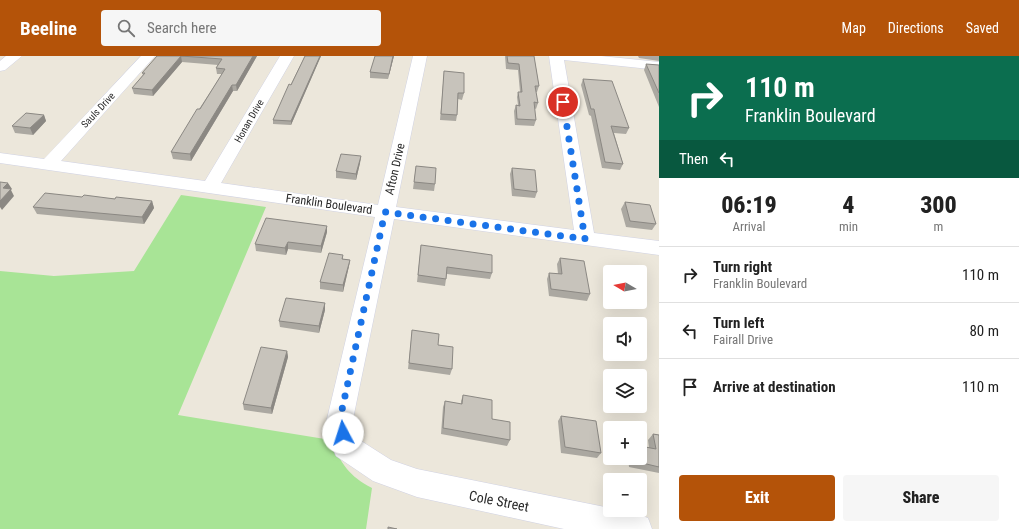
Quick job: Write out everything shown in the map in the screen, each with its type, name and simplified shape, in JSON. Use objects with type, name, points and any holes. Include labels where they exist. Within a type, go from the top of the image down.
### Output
[{"type":"street","points":[[0,68],[15,56]]},
{"type":"street","name":"Sauls Drive","points":[[48,165],[148,56]]},
{"type":"street","name":"Honan Drive","points":[[210,187],[287,56]]},
{"type":"street","name":"Afton Drive","points":[[364,459],[346,447],[340,419],[420,56]]},
{"type":"street","points":[[556,56],[585,239]]},
{"type":"street","points":[[560,56],[659,66]]},
{"type":"street","name":"Franklin Boulevard","points":[[0,158],[385,212],[659,248]]},
{"type":"street","name":"Cole Street","points":[[364,459],[383,471],[417,483],[638,529]]},
{"type":"green space","points":[[181,195],[266,207],[178,415],[331,440],[342,463],[357,479],[372,488],[366,529],[0,529],[0,271],[54,276],[134,271]]},
{"type":"building","points":[[157,56],[181,56],[152,90],[132,88],[145,73],[142,73]]},
{"type":"building","points":[[181,56],[253,56],[236,85],[232,85],[190,154],[171,152],[197,109],[200,109],[225,69],[216,68],[222,59]]},
{"type":"building","points":[[305,56],[320,56],[291,121],[273,120],[289,84],[291,85]]},
{"type":"building","points":[[375,56],[393,56],[389,74],[370,72]]},
{"type":"building","points":[[507,56],[534,56],[539,86],[535,86],[538,103],[534,102],[536,120],[517,119],[516,105],[520,106],[518,92],[522,92],[519,64],[508,63]]},
{"type":"building","points":[[646,64],[659,65],[659,93]]},
{"type":"building","points":[[444,71],[464,73],[464,93],[458,93],[457,115],[441,114]]},
{"type":"building","points":[[583,79],[612,81],[629,128],[611,126],[623,164],[605,162],[594,109],[591,109]]},
{"type":"building","points":[[26,113],[44,115],[30,128],[12,126]]},
{"type":"building","points":[[341,154],[361,156],[356,174],[336,171]]},
{"type":"building","points":[[416,166],[436,168],[435,184],[414,182]]},
{"type":"building","points":[[512,168],[535,170],[537,192],[514,189]]},
{"type":"building","points":[[0,182],[8,183],[3,188],[11,189],[0,201]]},
{"type":"building","points":[[45,193],[82,197],[84,195],[115,199],[116,197],[152,201],[142,217],[33,207]]},
{"type":"building","points":[[625,202],[650,205],[656,224],[630,221]]},
{"type":"building","points":[[266,218],[327,226],[321,246],[288,242],[285,248],[255,244]]},
{"type":"building","points":[[421,245],[492,255],[492,273],[447,267],[446,279],[418,275]]},
{"type":"building","points":[[329,253],[343,255],[342,259],[350,260],[343,285],[320,282]]},
{"type":"building","points":[[560,258],[584,261],[590,294],[551,289],[549,273],[562,274]]},
{"type":"building","points":[[286,298],[325,303],[319,326],[279,321]]},
{"type":"building","points":[[412,330],[439,334],[438,345],[453,347],[452,369],[409,363]]},
{"type":"building","points":[[261,347],[287,351],[271,408],[243,404]]},
{"type":"building","points":[[463,395],[492,400],[492,419],[510,422],[510,440],[443,428],[445,401],[462,404]]},
{"type":"building","points":[[561,416],[596,421],[601,453],[565,447]]},
{"type":"building","points":[[653,434],[659,435],[659,467],[647,464],[647,447],[656,449]]},
{"type":"route","points":[[343,433],[340,419],[385,212],[585,239],[563,102]]}]
